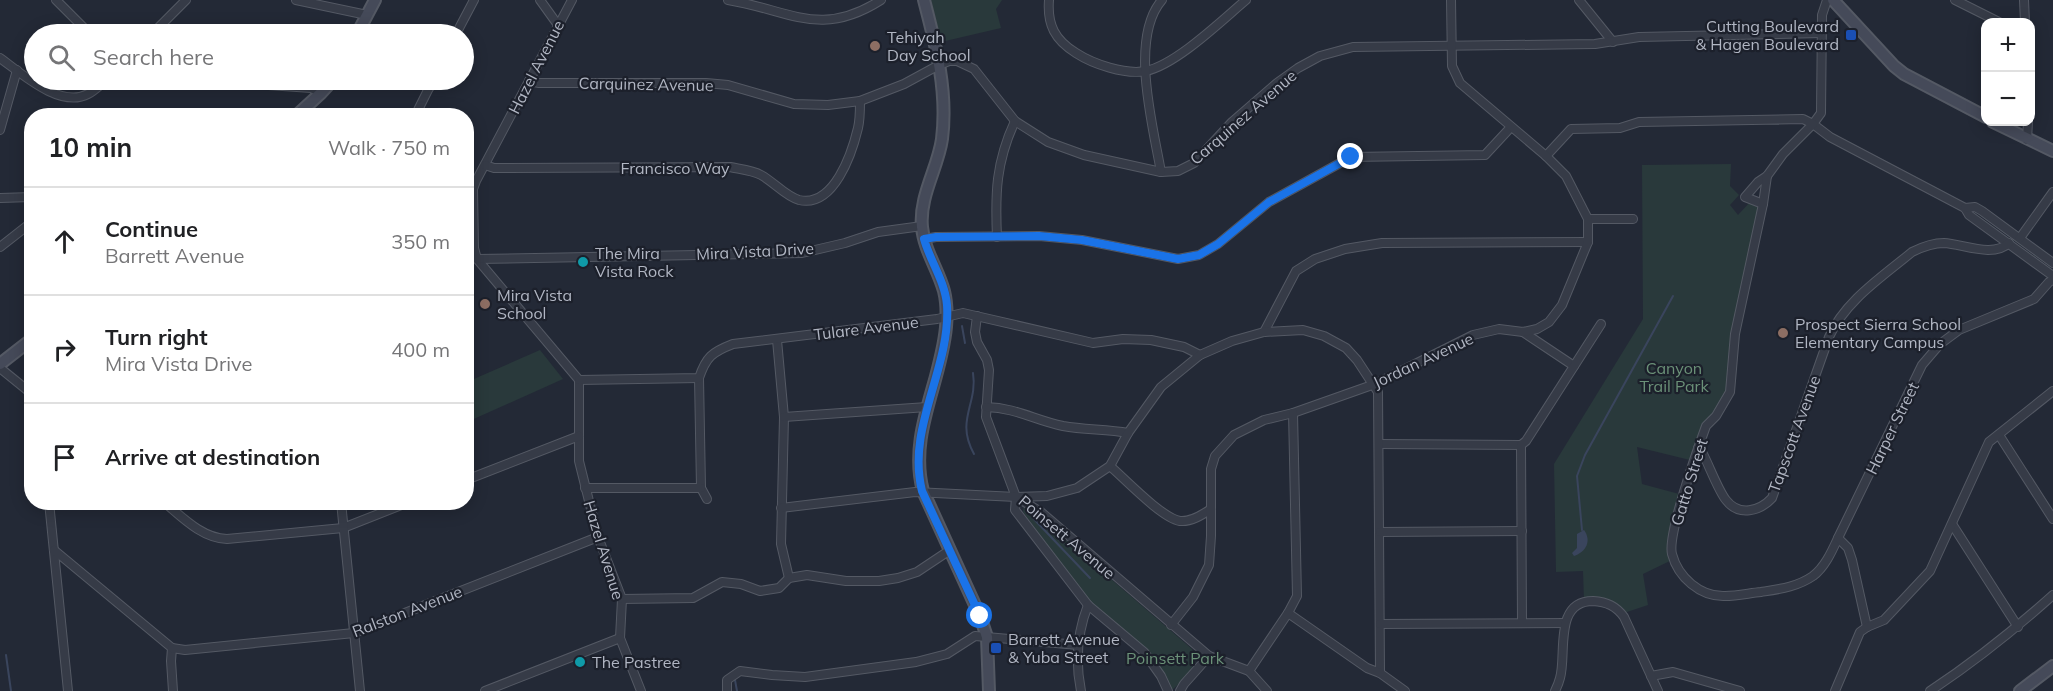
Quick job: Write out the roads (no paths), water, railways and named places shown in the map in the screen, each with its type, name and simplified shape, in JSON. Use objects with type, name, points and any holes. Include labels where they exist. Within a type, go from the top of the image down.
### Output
[{"type":"street","points":[[56,0],[80,24]]},
{"type":"street","points":[[296,0],[367,15]]},
{"type":"street","points":[[362,24],[375,0]]},
{"type":"street","points":[[461,24],[474,0]]},
{"type":"street","points":[[540,0],[558,25]]},
{"type":"street","name":"Hazel Avenue","points":[[474,187],[572,0]]},
{"type":"street","points":[[728,0],[769,8],[809,20],[828,21],[864,11],[881,0]]},
{"type":"street","points":[[924,0],[939,65],[944,104],[942,140],[924,202],[922,226],[924,239],[944,289],[946,316],[941,360],[927,406],[918,450],[920,480],[922,491],[987,637],[989,691]]},
{"type":"street","points":[[1049,0],[1048,16],[1054,33],[1065,46],[1086,60],[1113,69],[1145,71],[1170,61],[1246,0]]},
{"type":"street","points":[[1161,172],[1145,71],[1146,39],[1155,7],[1162,0]]},
{"type":"street","name":"Jordan Avenue","points":[[1171,625],[1193,597],[1209,565],[1211,469],[1215,456],[1234,435],[1264,420],[1293,413],[1375,384],[1473,335],[1499,329],[1523,332],[1537,329],[1549,322],[1562,305],[1588,242],[1588,219],[1566,176],[1546,156],[1460,83],[1452,66],[1451,0]]},
{"type":"street","points":[[1579,0],[1613,42]]},
{"type":"street","points":[[1763,204],[1745,197],[1758,182],[1767,176],[1783,154],[1813,124],[1821,112],[1821,33],[1822,15],[1827,0]]},
{"type":"street","points":[[1833,0],[1904,74],[1981,114]]},
{"type":"street","points":[[1955,0],[1992,18]]},
{"type":"street","points":[[2024,0],[2025,18]]},
{"type":"street","points":[[161,24],[182,1]]},
{"type":"street","name":"Carquinez Avenue","points":[[529,81],[539,83],[706,83],[728,86],[794,104],[828,105],[861,101],[904,84],[939,65],[957,61],[974,69],[1015,121],[1048,142],[1084,155],[1161,172],[1178,171],[1194,163],[1232,122],[1298,68],[1320,56],[1353,47],[1595,44],[1638,37],[1821,33]]},
{"type":"street","points":[[0,58],[24,75]]},
{"type":"street","points":[[0,130],[17,70]]},
{"type":"street","points":[[47,90],[56,95],[73,97],[86,96],[94,90]]},
{"type":"street","points":[[315,90],[321,93]]},
{"type":"street","points":[[305,108],[324,90]]},
{"type":"street","points":[[420,108],[428,90]]},
{"type":"street","name":"Francisco Way","points":[[485,165],[494,168],[730,167],[759,173],[787,194],[800,200],[813,199],[823,195],[841,177],[859,126],[861,101]]},
{"type":"street","points":[[1546,156],[1570,129],[1620,128],[1639,122],[1803,119],[1830,136],[1965,208],[1969,215],[2053,278]]},
{"type":"street","points":[[997,237],[995,198],[997,177],[1015,121]]},
{"type":"street","points":[[2001,126],[2053,151]]},
{"type":"street","points":[[2027,140],[2028,126]]},
{"type":"street","points":[[924,239],[1039,236],[1082,240],[1178,259],[1199,255],[1218,244],[1269,202],[1351,157],[1485,155],[1511,127]]},
{"type":"street","name":"Gatto Street","points":[[1767,176],[1735,334],[1730,392],[1716,417],[1706,426],[1675,525],[1671,551],[1680,573],[1696,588],[1710,594],[1725,596],[1785,589],[1799,585],[1815,574],[1829,558],[1839,538]]},
{"type":"street","points":[[2020,238],[2053,192]]},
{"type":"street","points":[[0,198],[24,196]]},
{"type":"street","points":[[1965,208],[1975,207],[1982,211],[2053,263]]},
{"type":"street","points":[[1588,219],[1633,219]]},
{"type":"street","name":"Mira Vista Drive","points":[[477,259],[802,253],[878,232],[922,226]]},
{"type":"street","points":[[0,247],[24,228]]},
{"type":"street","points":[[1264,332],[1296,271],[1315,260],[1345,249],[1382,243],[1588,242]]},
{"type":"street","name":"Tapscott Avenue","points":[[1698,448],[1726,500],[1736,508],[1749,511],[1764,506],[1772,498],[1829,338],[1835,323],[1845,310],[1912,252],[1925,245],[1942,243],[1993,250],[2004,248],[2009,243]]},
{"type":"street","name":"Hazel Avenue","points":[[474,248],[477,259]]},
{"type":"street","points":[[477,259],[579,380],[699,378],[701,488],[707,499]]},
{"type":"street","points":[[2042,268],[2044,288]]},
{"type":"street","name":"Harper Street","points":[[1839,538],[1922,365],[1941,344],[1959,330],[2034,299],[2053,278]]},
{"type":"street","name":"Tulare Avenue","points":[[699,378],[705,362],[716,351],[733,344],[935,320],[963,313],[1093,343],[1123,339],[1151,340],[1184,346],[1200,355]]},
{"type":"street","name":"Poinsett Avenue","points":[[977,316],[975,332],[977,342],[987,360],[989,370],[986,417],[1016,497],[1041,512],[1209,656],[1249,671],[1267,691]]},
{"type":"street","points":[[1379,444],[1521,445],[1526,441],[1601,324]]},
{"type":"street","points":[[781,508],[922,491],[1016,497],[1047,496],[1077,488],[1110,466],[1128,434],[1161,387],[1200,355],[1232,341],[1264,332],[1304,330],[1324,336],[1346,348],[1375,384],[1378,392],[1380,673]]},
{"type":"street","points":[[1523,332],[1574,366]]},
{"type":"street","points":[[777,340],[784,417],[781,544],[789,578]]},
{"type":"street","points":[[24,346],[0,366],[24,387]]},
{"type":"street","name":"Hazel Avenue","points":[[579,380],[579,461],[598,537],[622,599],[620,638],[641,691]]},
{"type":"street","points":[[1835,691],[1860,633],[1867,627],[1884,620],[1930,571],[1989,442],[2053,391]]},
{"type":"street","points":[[784,417],[927,406]]},
{"type":"street","points":[[986,407],[1004,407],[1060,425],[1086,430],[1128,434]]},
{"type":"street","points":[[1249,671],[1297,596],[1293,413]]},
{"type":"street","points":[[1999,435],[2053,519]]},
{"type":"street","points":[[474,477],[579,436]]},
{"type":"street","points":[[1521,445],[1522,623]]},
{"type":"street","points":[[1110,466],[1167,517],[1182,521],[1197,518],[1211,509]]},
{"type":"street","points":[[585,488],[701,488]]},
{"type":"street","points":[[1016,497],[1015,510],[1088,605],[1144,652],[1161,676],[1168,691]]},
{"type":"street","points":[[50,510],[68,691]]},
{"type":"street","points":[[174,510],[197,529],[215,539],[343,528],[389,510]]},
{"type":"street","points":[[342,510],[360,691]]},
{"type":"street","points":[[1952,524],[2018,627]]},
{"type":"street","points":[[1380,532],[1521,531]]},
{"type":"street","name":"Ralston Avenue","points":[[172,648],[185,650],[354,633],[598,537]]},
{"type":"street","points":[[1839,538],[1848,548],[1852,560],[1867,627]]},
{"type":"street","points":[[54,550],[172,648],[173,691]]},
{"type":"street","points":[[622,599],[693,598],[722,582],[741,584],[760,591],[779,588],[789,578],[807,575],[846,581],[879,581],[917,572],[950,550]]},
{"type":"street","points":[[1930,691],[1973,662],[2018,627],[2053,595]]},
{"type":"street","points":[[1555,691],[1561,677],[1565,622],[1572,611],[1584,601],[1603,602],[1617,608],[1624,618],[1658,691]]},
{"type":"street","points":[[1081,691],[1077,672],[1078,645],[1088,605]]},
{"type":"street","points":[[1288,613],[1367,668],[1380,673],[1405,691]]},
{"type":"street","points":[[1380,624],[1565,622]]},
{"type":"street","points":[[727,691],[727,680],[740,671],[805,677],[916,662],[947,654],[975,636],[1078,645]]},
{"type":"street","points":[[486,691],[620,638]]},
{"type":"street","points":[[1180,691],[1209,656]]},
{"type":"street","points":[[2020,691],[2053,666]]},
{"type":"street","points":[[1651,676],[1673,672],[1740,691]]},
{"type":"water","points":[[1584,530],[1588,542],[1582,552],[1574,556],[1572,553],[1577,548],[1577,534]]},
{"type":"waterway","points":[[1582,530],[1577,476],[1585,455],[1673,296]]},
{"type":"waterway","points":[[962,326],[965,343]]},
{"type":"waterway","points":[[973,373],[973,394],[967,431],[974,454]]},
{"type":"waterway","points":[[1032,517],[1090,578]]},
{"type":"waterway","points":[[6,655],[11,691]]},
{"type":"waterway","points":[[735,680],[737,691]]},
{"type":"place","name":"Cutting Boulevard & Hagen Boulevard","points":[[1851,35]]},
{"type":"place","name":"Tehiyah Day School","points":[[875,46]]},
{"type":"place","name":"The Mira Vista Rock","points":[[583,262]]},
{"type":"place","name":"Mira Vista School","points":[[485,304]]},
{"type":"place","name":"Prospect Sierra School Elementary Campus","points":[[1783,333]]},
{"type":"place","name":"Barrett Avenue & Yuba Street","points":[[996,648]]},
{"type":"place","name":"The Pastree","points":[[580,662]]},
{"type":"park label","name":"Canyon Trail Park","points":[[1674,377]]},
{"type":"park label","name":"Poinsett Park","points":[[1175,658]]}]
